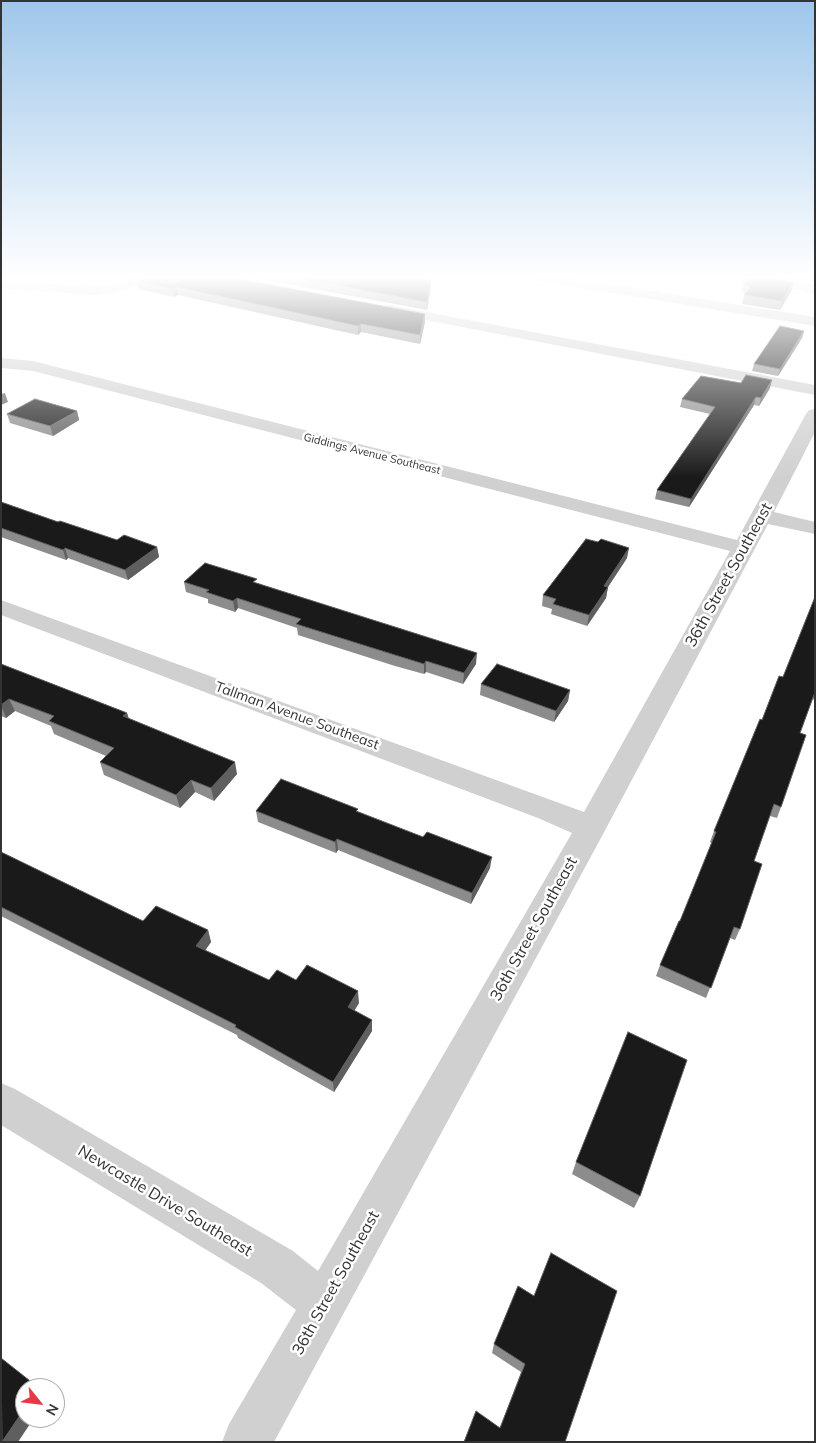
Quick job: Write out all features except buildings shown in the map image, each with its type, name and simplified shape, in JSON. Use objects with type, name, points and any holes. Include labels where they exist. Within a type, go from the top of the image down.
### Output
[{"type":"street","points":[[569,343],[815,390]]},
{"type":"street","name":"Giddings Avenue Southeast","points":[[1,363],[33,366],[743,548]]},
{"type":"street","name":"36th Street Southeast","points":[[247,1442],[591,828],[762,516],[815,414]]},
{"type":"street","points":[[762,516],[815,528]]},
{"type":"street","name":"Tallman Avenue Southeast","points":[[1,607],[531,803],[591,828]]},
{"type":"street","name":"Newcastle Drive Southeast","points":[[1,1103],[277,1267],[324,1304]]}]
